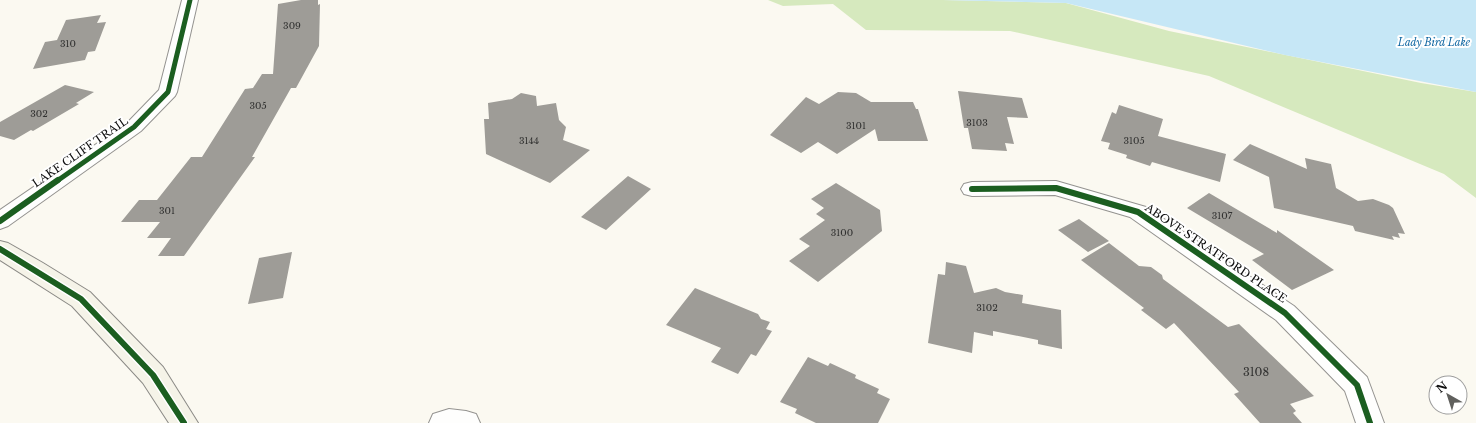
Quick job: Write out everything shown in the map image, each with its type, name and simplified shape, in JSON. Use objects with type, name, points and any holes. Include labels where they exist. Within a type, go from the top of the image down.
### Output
[{"type":"street","name":"LAKE CLIFF TRAIL","points":[[0,221],[134,127],[168,92],[190,0]]},
{"type":"street","name":"ABOVE STRATFORD PLACE","points":[[972,189],[1056,188],[1138,212],[1285,313],[1357,386],[1370,423]]},
{"type":"street","points":[[0,249],[35,268],[81,299],[153,374],[184,423]]},
{"type":"street","points":[[443,423],[448,421],[466,423]]},
{"type":"green space","points":[[768,0],[943,0],[1066,3],[1169,31],[1421,83],[1476,92],[1476,198],[1444,174],[1209,76],[1010,31],[866,30],[833,4],[783,6]]},
{"type":"water","name":"Lady Bird Lake","points":[[943,0],[1476,0],[1476,92],[1285,55],[1066,3]]},
{"type":"building","points":[[301,0],[318,0],[318,5],[320,4],[319,46],[296,88],[291,88],[252,157],[255,157],[184,256],[158,256],[171,238],[147,238],[160,222],[121,222],[139,200],[157,200],[191,157],[202,157],[245,89],[253,88],[262,74],[273,74],[278,4]]},
{"type":"building","points":[[101,15],[97,23],[106,22],[95,51],[88,52],[85,60],[33,69],[45,42],[57,40],[66,20]]},
{"type":"building","points":[[65,85],[94,92],[76,103],[79,104],[33,131],[31,130],[14,140],[0,136],[0,122]]},
{"type":"building","points":[[958,91],[1022,98],[1028,118],[1007,117],[1014,144],[1005,143],[1007,151],[972,149],[968,128],[964,128]]},
{"type":"building","points":[[838,92],[856,93],[871,102],[913,102],[916,109],[918,109],[928,141],[878,141],[875,129],[837,154],[818,142],[801,153],[770,135],[806,97],[819,104]]},
{"type":"building","points":[[521,93],[536,96],[537,106],[556,103],[559,120],[566,127],[563,140],[590,150],[550,183],[486,154],[484,119],[489,119],[488,103],[512,99]]},
{"type":"building","points":[[1119,105],[1163,119],[1158,136],[1226,154],[1220,182],[1152,162],[1150,166],[1126,158],[1127,155],[1108,149],[1110,143],[1101,141],[1112,112],[1116,114]]},
{"type":"building","points":[[1250,144],[1307,169],[1305,158],[1331,164],[1336,188],[1358,201],[1373,199],[1389,205],[1393,208],[1405,234],[1398,233],[1400,238],[1392,236],[1394,240],[1355,231],[1353,226],[1274,208],[1269,177],[1233,160]]},
{"type":"building","points":[[628,176],[651,189],[606,230],[581,217]]},
{"type":"building","points":[[836,183],[880,210],[882,231],[818,282],[789,261],[810,246],[799,239],[825,220],[816,214],[824,208],[811,199]]},
{"type":"building","points":[[1209,193],[1277,233],[1277,230],[1334,270],[1292,290],[1252,260],[1264,254],[1187,208]]},
{"type":"building","points":[[1079,219],[1109,241],[1088,252],[1058,230]]},
{"type":"building","points":[[1109,243],[1139,266],[1151,267],[1162,275],[1163,279],[1228,327],[1239,324],[1314,396],[1290,404],[1296,411],[1293,413],[1302,423],[1260,423],[1234,394],[1239,392],[1174,323],[1166,329],[1141,310],[1144,308],[1081,260]]},
{"type":"building","points":[[292,252],[283,298],[248,304],[259,258]]},
{"type":"building","points":[[946,262],[966,266],[974,293],[996,288],[1005,292],[1023,295],[1022,303],[1061,310],[1062,349],[1038,344],[1038,340],[993,331],[993,336],[974,332],[972,353],[928,343],[938,274],[945,275]]},
{"type":"building","points":[[695,288],[758,314],[761,319],[770,322],[766,329],[772,331],[756,356],[751,354],[738,374],[711,362],[721,348],[666,325]]},
{"type":"building","points":[[808,357],[828,366],[830,363],[856,375],[855,378],[879,389],[877,393],[890,399],[878,423],[816,423],[795,413],[797,409],[780,402]]},
{"type":"cycle path","points":[[0,221],[134,127],[168,92],[190,0]]},
{"type":"cycle path","points":[[972,189],[1056,188],[1138,212],[1285,313],[1357,385],[1370,423]]},
{"type":"cycle path","points":[[0,249],[35,269],[81,299],[153,375],[184,423]]}]
